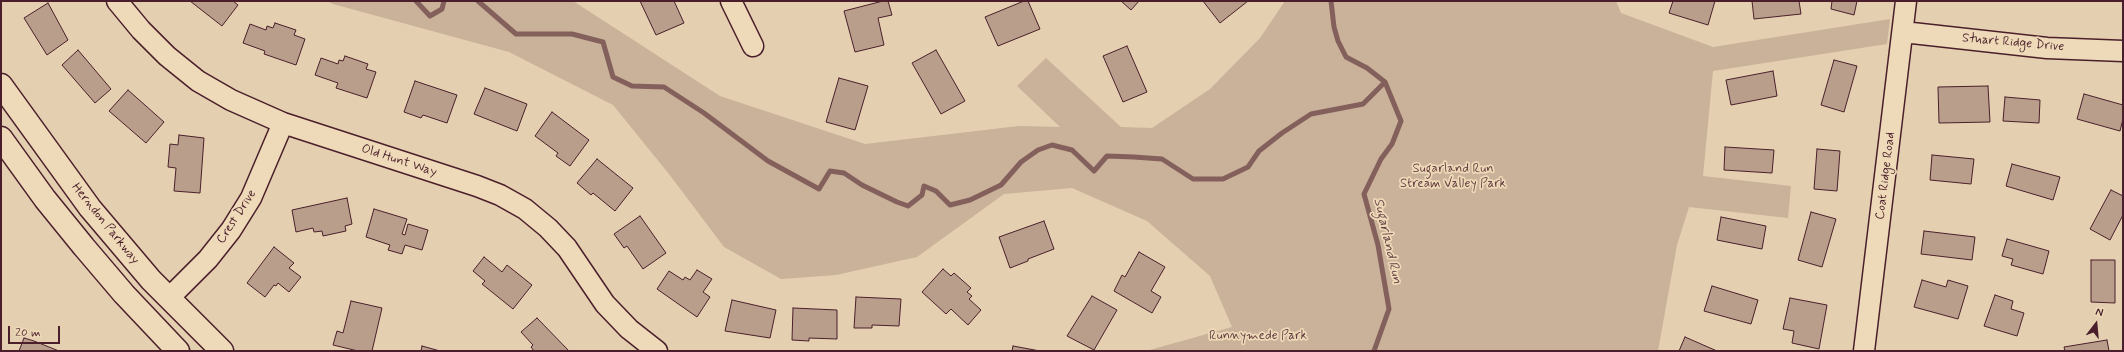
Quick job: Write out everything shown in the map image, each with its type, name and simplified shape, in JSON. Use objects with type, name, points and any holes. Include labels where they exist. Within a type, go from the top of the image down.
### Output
[{"type":"main road","name":"Herndon Parkway","points":[[1,85],[90,208],[169,298],[222,351]]},
{"type":"main road","points":[[1,138],[45,200],[84,248],[124,294],[178,351]]},
{"type":"street","name":"Old Hunt Way","points":[[117,1],[140,30],[156,46],[198,81],[231,100],[283,123],[477,186],[500,195],[525,208],[548,228],[567,248],[610,309],[629,329],[657,351]]},
{"type":"street","points":[[731,1],[753,46]]},
{"type":"street","name":"Coat Ridge Road","points":[[1864,351],[1906,1]]},
{"type":"street","name":"Stuart Ridge Drive","points":[[1903,32],[2047,48],[2123,51]]},
{"type":"street","name":"Crest Drive","points":[[169,298],[208,259],[231,230],[252,198],[283,123]]},
{"type":"green space","name":"Sugarland Run Stream Valley Park","points":[[327,1],[573,1],[720,96],[865,144],[1019,126],[1060,127],[1017,86],[1046,58],[1121,127],[1152,128],[1210,89],[1260,38],[1285,1],[1616,1],[1621,13],[1713,47],[1890,19],[1887,44],[1713,71],[1703,176],[1791,186],[1788,218],[1689,207],[1677,245],[1658,351],[1146,351],[1232,327],[1210,276],[1147,221],[1072,188],[1004,194],[917,257],[836,275],[781,279],[724,247],[669,174],[613,105],[509,52],[333,4]]},
{"type":"building","points":[[190,1],[233,1],[238,5],[222,26]]},
{"type":"building","points":[[640,1],[674,1],[684,23],[656,35]]},
{"type":"building","points":[[888,1],[892,15],[878,18],[884,45],[855,52],[844,11]]},
{"type":"building","points":[[1024,1],[1028,1],[1040,29],[998,46],[985,17]]},
{"type":"building","points":[[1121,1],[1139,1],[1131,10]]},
{"type":"building","points":[[1203,1],[1248,1],[1220,23]]},
{"type":"building","points":[[1673,1],[1715,1],[1708,25],[1669,13]]},
{"type":"building","points":[[1752,1],[1799,1],[1801,14],[1754,19]]},
{"type":"building","points":[[1832,1],[1857,1],[1854,15],[1831,9]]},
{"type":"building","points":[[48,3],[68,40],[47,55],[24,18]]},
{"type":"building","points":[[275,23],[296,30],[294,35],[305,39],[296,65],[264,54],[265,51],[243,43],[250,24],[266,30],[267,26],[273,28]]},
{"type":"building","points":[[1127,46],[1147,92],[1123,102],[1103,56]]},
{"type":"building","points":[[78,50],[111,89],[95,103],[62,65]]},
{"type":"building","points":[[936,50],[965,101],[941,114],[912,63]]},
{"type":"building","points":[[345,56],[368,64],[366,69],[376,72],[367,98],[336,88],[338,83],[315,75],[321,58],[338,64],[339,60],[343,61]]},
{"type":"building","points":[[1834,60],[1857,66],[1844,112],[1821,105]]},
{"type":"building","points":[[1773,71],[1777,96],[1731,105],[1726,80]]},
{"type":"building","points":[[839,78],[868,86],[855,130],[826,122]]},
{"type":"building","points":[[415,81],[457,95],[447,123],[423,115],[421,118],[404,112]]},
{"type":"building","points":[[1988,86],[1990,122],[1939,123],[1938,87]]},
{"type":"building","points":[[485,88],[527,104],[517,131],[474,114]]},
{"type":"building","points":[[128,90],[164,122],[146,143],[109,111]]},
{"type":"building","points":[[2084,94],[2123,105],[2123,119],[2120,131],[2077,119]]},
{"type":"building","points":[[2005,97],[2040,100],[2039,123],[2003,121]]},
{"type":"building","points":[[552,112],[589,140],[570,166],[556,156],[558,153],[535,136]]},
{"type":"building","points":[[179,135],[204,138],[200,193],[174,191],[176,168],[168,167],[170,144],[178,145]]},
{"type":"building","points":[[1725,147],[1774,150],[1772,173],[1724,170]]},
{"type":"building","points":[[1817,149],[1840,151],[1837,191],[1814,189]]},
{"type":"building","points":[[1932,155],[1974,159],[1971,184],[1930,180]]},
{"type":"building","points":[[597,159],[633,188],[615,211],[593,193],[591,195],[577,183]]},
{"type":"building","points":[[2012,164],[2060,177],[2053,200],[2006,186]]},
{"type":"building","points":[[2111,190],[2123,196],[2123,215],[2110,240],[2090,229]]},
{"type":"building","points":[[347,198],[352,224],[345,226],[346,231],[323,236],[322,231],[314,232],[313,228],[296,232],[292,210]]},
{"type":"building","points":[[374,209],[407,219],[402,234],[405,235],[408,224],[428,230],[422,250],[405,245],[402,254],[388,250],[390,245],[366,237]]},
{"type":"building","points":[[1811,212],[1836,219],[1822,267],[1798,260]]},
{"type":"building","points":[[640,216],[666,253],[643,269],[627,246],[624,248],[614,234]]},
{"type":"building","points":[[1721,217],[1766,226],[1762,249],[1717,240]]},
{"type":"building","points":[[1044,221],[1054,249],[1010,268],[999,237]]},
{"type":"building","points":[[1924,231],[1975,237],[1972,260],[1921,254]]},
{"type":"building","points":[[2007,239],[2049,251],[2043,274],[2011,265],[2013,259],[2002,256]]},
{"type":"building","points":[[274,247],[294,263],[289,268],[301,277],[289,292],[278,283],[276,286],[274,285],[265,297],[247,283]]},
{"type":"building","points":[[1139,252],[1165,267],[1151,291],[1161,297],[1152,313],[1114,291],[1122,275],[1125,277]]},
{"type":"building","points":[[484,257],[502,272],[507,265],[532,285],[513,309],[482,284],[485,281],[473,271]]},
{"type":"building","points":[[2091,260],[2115,260],[2115,303],[2091,302]]},
{"type":"building","points":[[943,269],[951,276],[954,273],[971,288],[967,292],[972,296],[969,299],[981,310],[968,325],[951,309],[946,314],[922,292]]},
{"type":"building","points":[[697,270],[712,279],[703,292],[710,297],[697,317],[657,289],[669,271],[683,280],[685,277],[690,280]]},
{"type":"building","points":[[1922,280],[1946,287],[1948,280],[1968,286],[1958,319],[1914,307]]},
{"type":"building","points":[[1712,286],[1758,300],[1751,324],[1704,311]]},
{"type":"building","points":[[1995,295],[2013,301],[2011,309],[2024,313],[2017,336],[1984,326]]},
{"type":"building","points":[[1092,296],[1117,310],[1094,350],[1067,336]]},
{"type":"building","points":[[856,297],[901,299],[899,326],[872,325],[872,328],[854,328]]},
{"type":"building","points":[[1790,298],[1827,305],[1819,349],[1792,343],[1794,331],[1783,329]]},
{"type":"building","points":[[732,300],[776,310],[770,338],[725,331]]},
{"type":"building","points":[[351,301],[382,308],[372,351],[358,351],[333,345],[337,331],[343,333]]},
{"type":"building","points":[[793,308],[837,310],[837,339],[809,338],[809,341],[792,340]]},
{"type":"building","points":[[537,318],[569,351],[534,351],[531,347],[533,345],[521,332]]},
{"type":"building","points":[[1685,337],[1717,351],[1679,351]]},
{"type":"building","points":[[24,338],[34,341],[59,351],[19,351]]},
{"type":"building","points":[[2107,340],[2109,351],[2065,351],[2064,347]]},
{"type":"building","points":[[422,346],[440,351],[421,351]]},
{"type":"building","points":[[1013,346],[1040,351],[1012,351]]},
{"type":"waterway","points":[[416,1],[430,16],[442,9],[444,1]]},
{"type":"waterway","points":[[478,1],[516,34],[572,34],[603,42],[613,77],[632,86],[664,87],[704,113],[768,161],[819,189],[830,171],[844,173],[862,185],[908,206],[922,195],[924,186],[936,191],[950,205],[970,200],[1001,185],[1021,162],[1038,150],[1052,145],[1072,150],[1094,171],[1107,156],[1134,157],[1162,159],[1193,179],[1223,179],[1248,167],[1259,151],[1282,133],[1311,114],[1363,104],[1385,82]]},
{"type":"waterway","name":"Sugarland Run","points":[[1331,1],[1334,27],[1338,41],[1346,57],[1367,68],[1385,82],[1401,121],[1392,144],[1381,159],[1364,194],[1378,245],[1389,309],[1374,351]]},
{"type":"park label","name":"Runnymede Park","points":[[1258,336]]}]
